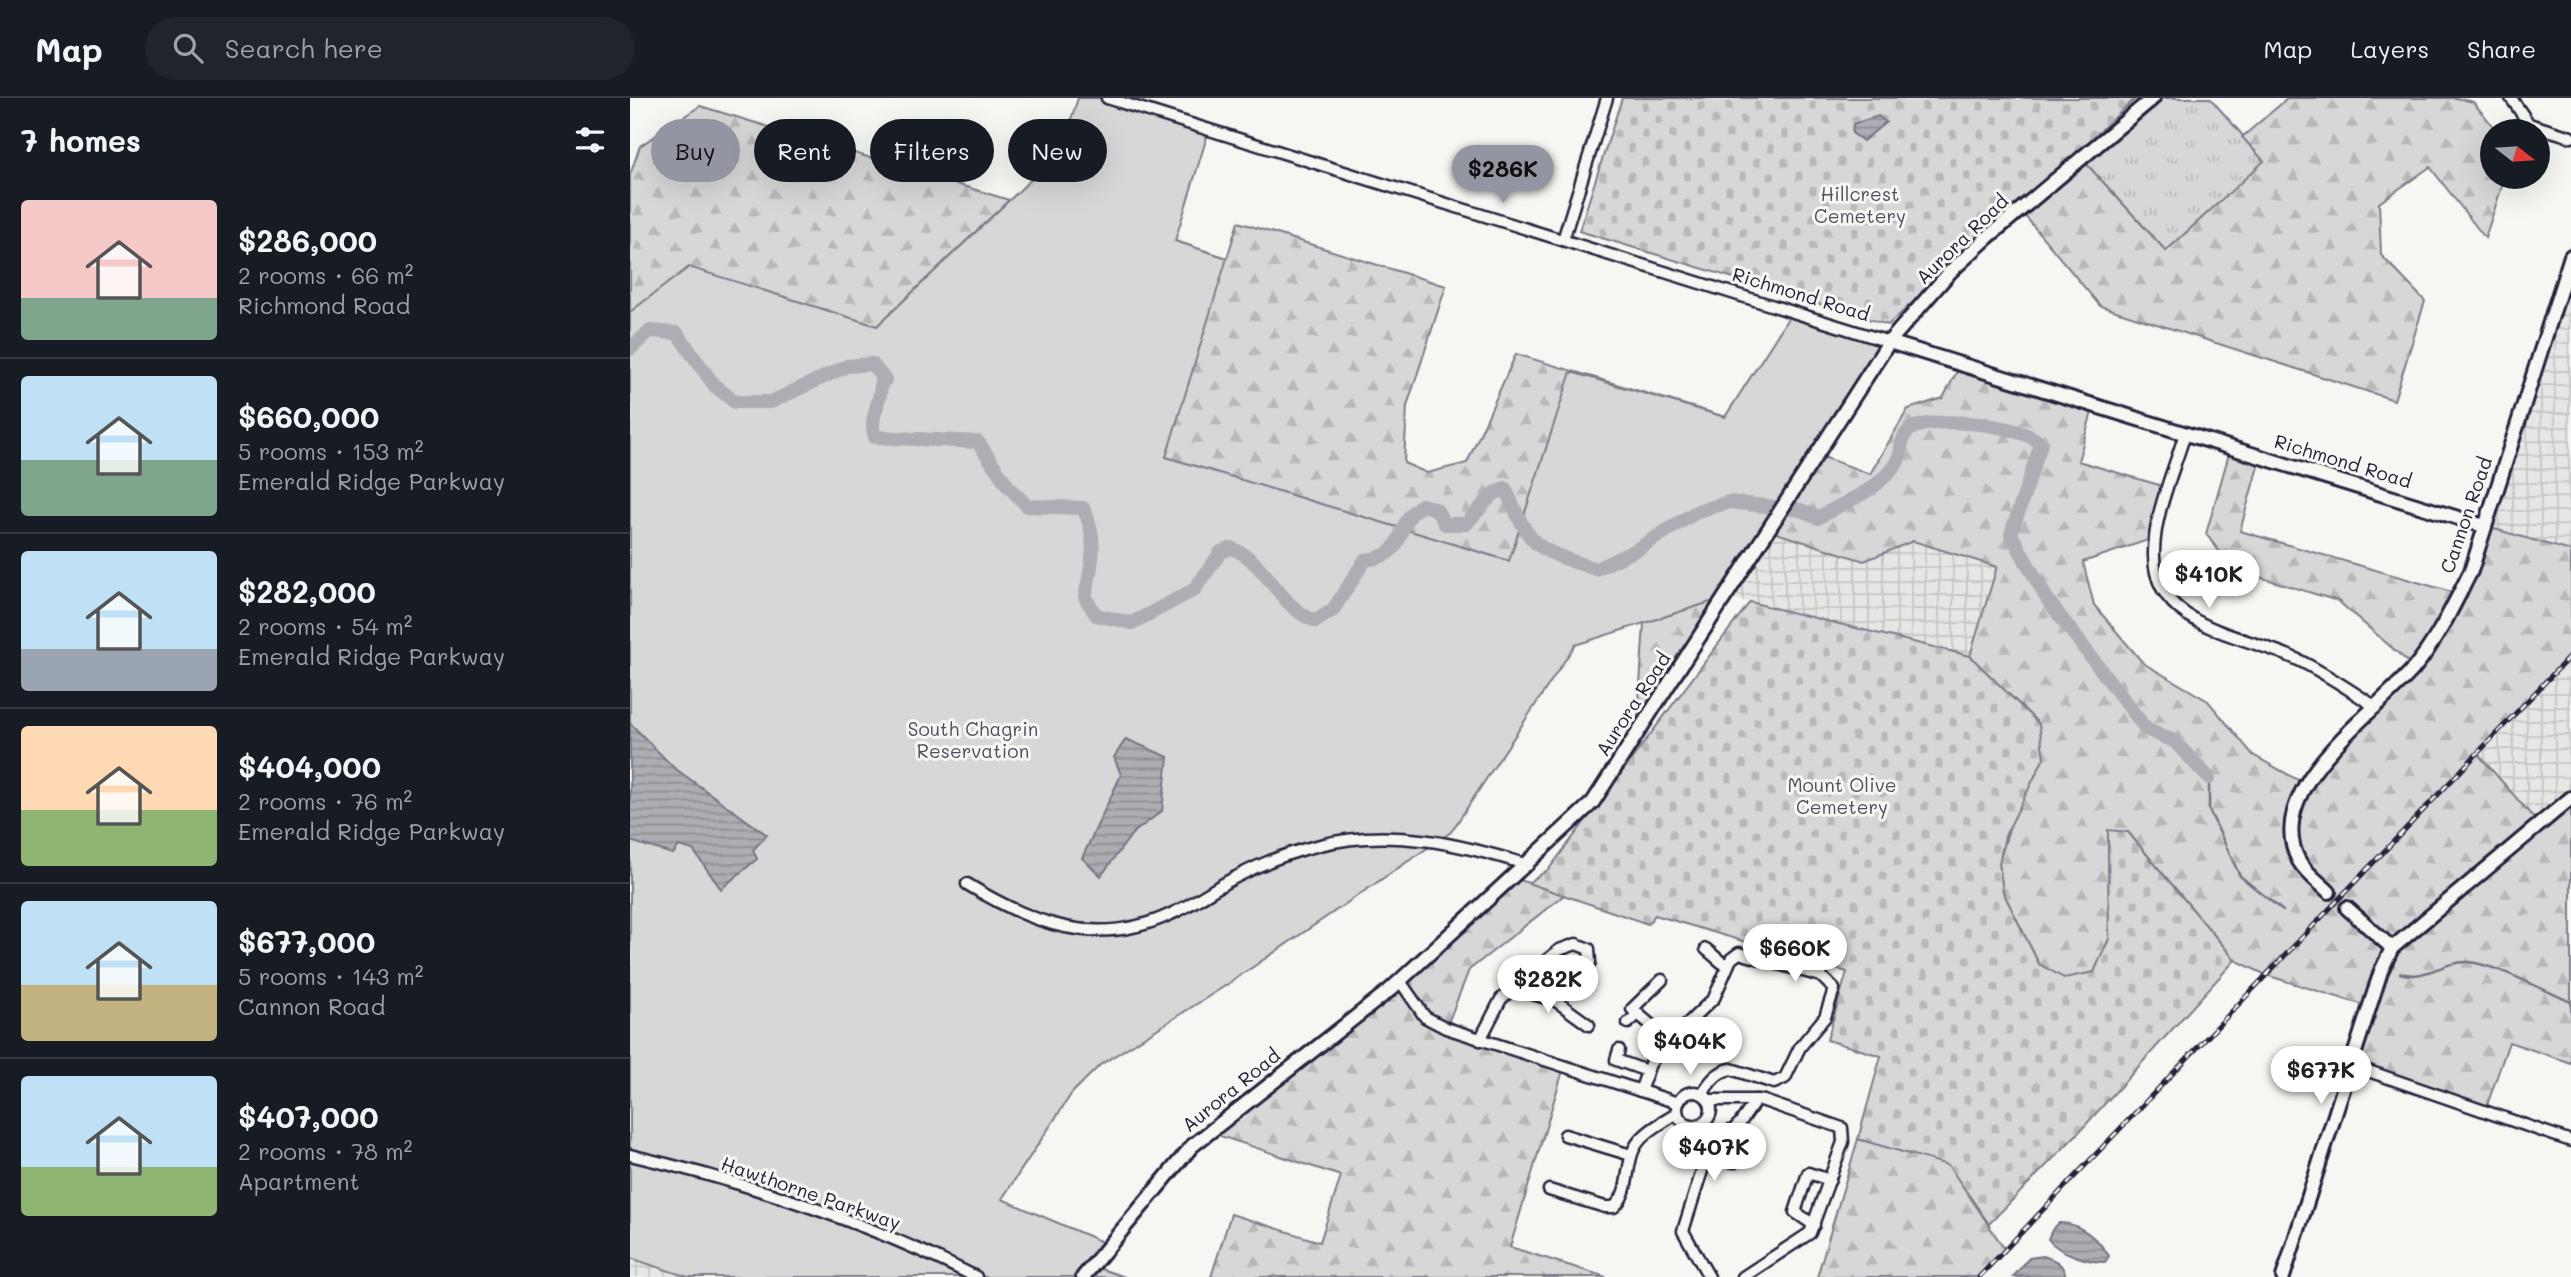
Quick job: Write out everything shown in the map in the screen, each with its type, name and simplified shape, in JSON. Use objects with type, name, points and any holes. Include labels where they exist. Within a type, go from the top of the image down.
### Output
[{"type":"main road","name":"Aurora Road","points":[[1083,1277],[1192,1146],[1400,981],[1593,802],[1889,342],[1950,272],[2152,98]]},
{"type":"main road","name":"Cannon Road","points":[[2329,892],[2301,864],[2292,844],[2290,823],[2309,776],[2414,667],[2438,632],[2471,571],[2571,256]]},
{"type":"main road","name":"Richmond Road","points":[[1889,342],[2484,526]]},
{"type":"main road","points":[[2283,1277],[2351,1065],[2392,948],[2571,798]]},
{"type":"main road","points":[[2347,908],[2392,948]]},
{"type":"street","name":"Richmond Road","points":[[1107,98],[1889,342]]},
{"type":"street","points":[[1563,240],[1607,98]]},
{"type":"street","points":[[2511,98],[2529,124],[2571,137]]},
{"type":"street","points":[[2185,433],[2154,538],[2153,559],[2159,580],[2172,603],[2186,616],[2211,628],[2270,648],[2317,670],[2375,707]]},
{"type":"street","points":[[967,884],[1034,921],[1106,930],[1130,929],[1171,915],[1273,859],[1322,844],[1378,838],[1422,839],[1472,847],[1528,865]]},
{"type":"street","points":[[1480,1040],[1495,1008],[1513,988],[1559,950],[1572,944],[1585,945],[1590,949],[1590,963],[1563,989],[1556,1001]]},
{"type":"street","points":[[1706,949],[1727,967]]},
{"type":"street","points":[[1640,1091],[1647,1071],[1669,1040],[1714,998],[1727,967],[1735,956],[1748,953],[1821,976],[1834,989],[1825,1017],[1800,1046],[1786,1078],[1774,1083],[1731,1069],[1724,1070],[1715,1076],[1705,1097],[1710,1114],[1700,1125]]},
{"type":"street","points":[[1662,980],[1632,1009],[1669,1040]]},
{"type":"street","points":[[1400,981],[1425,1017],[1446,1028],[1640,1091],[1678,1108],[1686,1124],[1700,1125]]},
{"type":"street","points":[[1513,988],[1556,1001],[1589,1025]]},
{"type":"street","points":[[1628,1023],[1638,1014]]},
{"type":"street","points":[[1619,1050],[1616,1060],[1647,1071]]},
{"type":"street","points":[[2351,1065],[2571,1141]]},
{"type":"street","points":[[1549,1190],[1605,1208],[1615,1207],[1622,1198],[1631,1155],[1643,1137],[1678,1108],[1688,1093],[1705,1097],[1756,1100],[1842,1128],[1843,1142],[1810,1233],[1743,1277]]},
{"type":"street","points":[[1709,1277],[1683,1231],[1706,1158],[1756,1100]]},
{"type":"street","points":[[1700,1125],[1722,1159],[1738,1160],[1747,1141],[1730,1131]]},
{"type":"street","points":[[1565,1135],[1631,1155]]},
{"type":"street","name":"Hawthorne Parkway","points":[[630,1155],[764,1192],[852,1222],[976,1277]]},
{"type":"street","points":[[1814,1225],[1795,1212],[1808,1172],[1830,1180]]},
{"type":"shaded area","points":[[1878,116],[1886,122],[1863,141],[1852,133],[1853,124]]},
{"type":"shaded area","points":[[2571,256],[2571,551],[2484,526]]},
{"type":"shaded area","points":[[1770,531],[1864,561],[1912,541],[1998,567],[1970,656],[1726,597]]},
{"type":"shaded area","points":[[2571,655],[2571,798],[2539,825],[2477,753]]},
{"type":"shaded area","points":[[630,723],[673,767],[767,835],[753,850],[757,859],[721,889],[693,850],[679,846],[673,854],[630,841]]},
{"type":"shaded area","points":[[1126,739],[1168,757],[1162,811],[1132,834],[1101,876],[1082,858],[1121,775],[1114,757]]},
{"type":"shaded area","points":[[2059,1223],[2074,1225],[2094,1238],[2109,1256],[2105,1262],[2074,1256],[2053,1244],[2048,1239]]},
{"type":"shaded area","points":[[2043,1256],[2058,1263],[2066,1277],[2013,1277],[2029,1258]]},
{"type":"shaded area","points":[[630,1258],[688,1277],[630,1277]]},
{"type":"green space","name":"South Chagrin Reservation","points":[[1078,98],[1107,98],[1209,130],[1175,241],[1227,258],[1166,457],[1509,561],[1571,372],[1725,417],[1792,312],[1889,342],[1726,597],[1575,645],[1451,832],[1222,988],[1100,1065],[1072,1093],[1002,1199],[1107,1244],[1089,1265],[1125,1277],[688,1277],[630,1258],[630,312],[689,267],[877,326],[1028,182],[1107,182],[1107,119],[1071,119]]},
{"type":"green space","name":"Hillcrest Cemetery","points":[[1622,98],[2136,98],[1888,325],[1579,231]]},
{"type":"green space","points":[[2153,98],[2210,98],[2265,161],[2166,251],[2081,158]]},
{"type":"green space","points":[[2288,98],[2457,98],[2473,102],[2487,119],[2480,119],[2480,189],[2501,189],[2485,238],[2430,167],[2379,203],[2381,255],[2425,301],[2394,400],[2100,306],[2020,210],[2081,158],[2166,251],[2264,161],[2242,137]]},
{"type":"green space","points":[[700,106],[754,122],[754,182],[856,182],[856,153],[870,158],[870,182],[950,182],[1009,200],[877,326],[630,349],[630,175],[640,146],[651,139],[651,182],[740,182],[740,119],[680,119]]},
{"type":"green space","points":[[1238,222],[1446,286],[1407,406],[1404,463],[1427,473],[1467,463],[1516,354],[1726,417],[1509,561],[1214,472],[959,441],[1175,241],[1227,258]]},
{"type":"green space","points":[[1961,364],[2094,405],[2078,461],[2169,488],[2154,538],[2083,562],[2094,605],[2143,663],[2208,701],[2253,755],[2305,784],[2414,667],[2338,601],[2233,569],[2206,534],[2231,447],[2260,459],[2240,531],[2459,594],[2484,526],[2571,551],[2571,655],[2477,753],[2539,824],[2571,798],[2571,1063],[2509,1042],[2485,1111],[2351,1065],[2370,1007],[2266,975],[2235,960],[2128,832],[2108,831],[2109,939],[2094,973],[2064,979],[2039,964],[2003,892],[1999,863],[2039,724],[1970,656],[1997,567],[1913,541],[1864,561],[1770,531],[1818,455],[1870,474],[1908,409],[1943,398]]},
{"type":"green space","points":[[1726,597],[1637,733],[1644,623]]},
{"type":"green space","name":"Mount Olive Cemetery","points":[[1750,602],[1970,656],[2039,724],[2044,758],[2005,836],[1999,863],[2003,892],[2039,964],[2064,978],[2094,972],[2109,939],[2108,830],[2128,832],[2235,960],[2080,1131],[1989,1224],[1948,1165],[1858,1139],[1881,1056],[1827,1040],[1847,972],[1655,915],[1648,924],[1528,883],[1549,869]]},
{"type":"green space","points":[[1514,878],[1564,895],[1469,970],[1446,1028],[1564,1067],[1510,1247],[1606,1277],[1211,1277],[1231,1214],[1320,1242],[1341,1176],[1208,1132],[1391,989]]},
{"type":"green space","points":[[1858,1139],[1949,1165],[2005,1250],[1979,1277],[1817,1277]]},
{"type":"waterway","points":[[630,349],[650,331],[677,333],[714,385],[735,402],[771,402],[847,366],[872,364],[885,380],[881,382],[874,416],[875,437],[978,442],[1008,486],[1027,506],[1083,508],[1093,541],[1092,563],[1085,597],[1096,615],[1132,623],[1194,590],[1221,552],[1231,548],[1255,563],[1292,606],[1316,621],[1333,610],[1365,560],[1380,557],[1396,545],[1407,521],[1422,505],[1436,509],[1445,524],[1466,524],[1492,495],[1505,488],[1522,524],[1537,544],[1558,556],[1596,569],[1636,550],[1698,511],[1729,502],[1801,510],[1818,518],[1878,483],[1897,463],[1907,432],[1922,425],[1957,422],[2016,431],[2041,444],[2011,534],[2047,599],[2146,729],[2174,741],[2209,778]]},
{"type":"waterway","points":[[2209,778],[2209,810],[2240,876],[2283,911]]},
{"type":"waterway","points":[[2400,973],[2418,975],[2450,964],[2468,962],[2506,973],[2571,1002]]},
{"type":"tunnel","points":[[2329,892],[2347,908]]},
{"type":"railway","points":[[1979,1277],[2571,655]]}]
